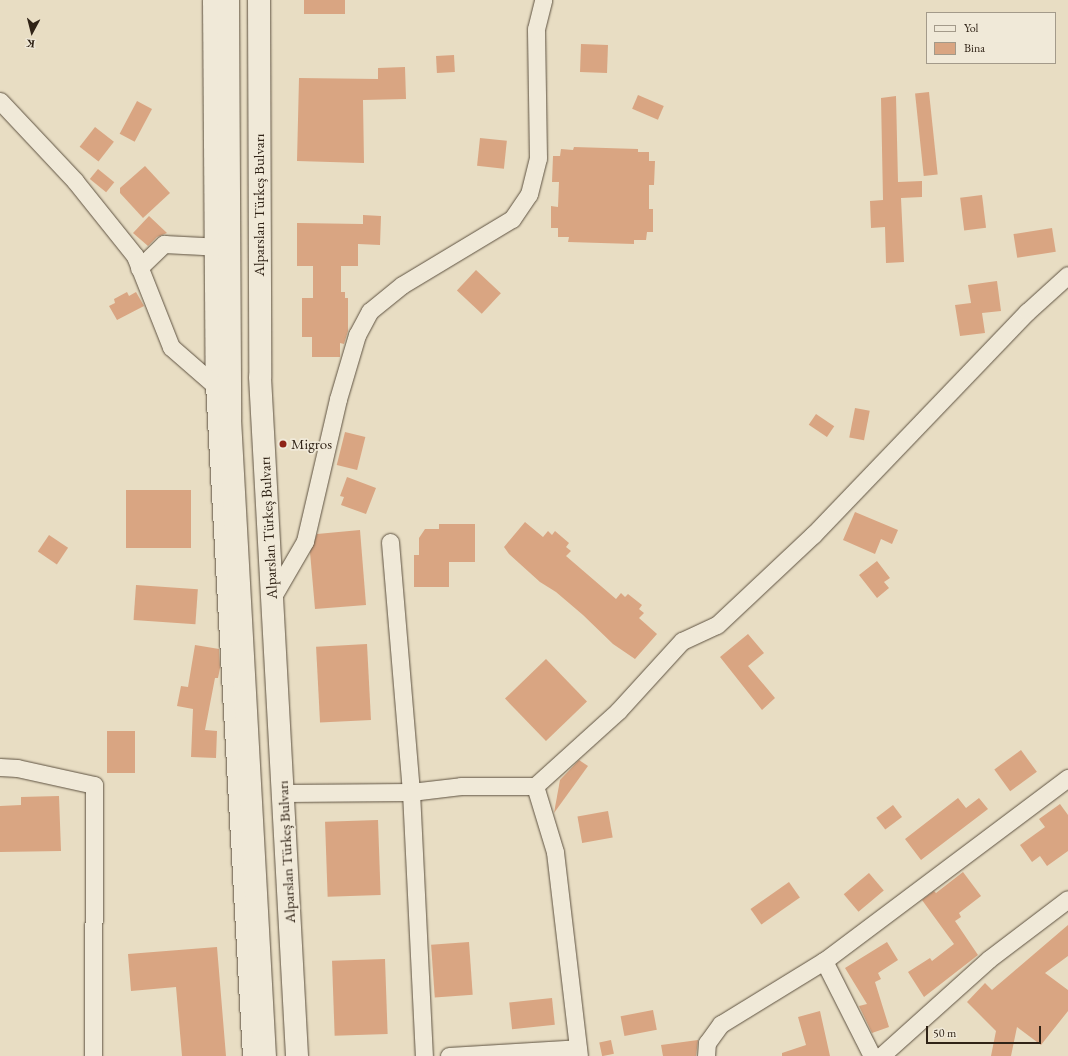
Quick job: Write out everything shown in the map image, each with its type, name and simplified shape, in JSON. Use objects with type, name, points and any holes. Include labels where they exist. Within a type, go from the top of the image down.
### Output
[{"type":"main road","name":"Alparslan Türkeş Bulvarı","points":[[228,0],[220,247],[230,400],[265,1056]]},
{"type":"main road","name":"Alparslan Türkeş Bulvarı","points":[[259,0],[260,377],[297,1056]]},
{"type":"street","points":[[211,0],[220,247],[214,384],[251,1056]]},
{"type":"street","points":[[272,598],[305,540],[338,399],[357,335],[370,311],[402,285],[512,219],[529,194],[538,158],[536,29],[543,0]]},
{"type":"street","points":[[0,101],[75,181],[135,256],[171,347],[214,384],[230,400]]},
{"type":"street","points":[[139,268],[164,244],[220,247]]},
{"type":"street","points":[[283,793],[411,792],[461,786],[535,786],[618,712],[682,641],[717,625],[813,535],[1027,312],[1068,275]]},
{"type":"street","points":[[390,542],[411,792],[424,1056]]},
{"type":"street","points":[[0,767],[17,768],[94,785],[93,1056]]},
{"type":"street","points":[[706,1056],[706,1043],[721,1024],[824,961],[1068,778]]},
{"type":"street","points":[[449,1056],[579,1052],[555,852],[535,786]]},
{"type":"street","points":[[881,1056],[989,959],[1068,899]]},
{"type":"street","points":[[824,961],[872,1056]]},
{"type":"building","points":[[304,0],[345,0],[345,14],[304,14]]},
{"type":"building","points":[[581,44],[608,45],[607,73],[580,72]]},
{"type":"building","points":[[454,55],[455,72],[437,73],[436,56]]},
{"type":"building","points":[[405,67],[406,99],[363,100],[364,163],[297,161],[299,78],[378,79],[378,68]]},
{"type":"building","points":[[929,92],[938,175],[924,176],[915,93]]},
{"type":"building","points":[[638,95],[664,106],[658,120],[632,109]]},
{"type":"building","points":[[896,96],[898,182],[922,181],[922,197],[901,198],[904,262],[886,263],[885,227],[871,228],[870,201],[883,200],[881,98]]},
{"type":"building","points":[[137,101],[152,109],[135,142],[120,134]]},
{"type":"building","points":[[95,127],[114,142],[99,161],[80,147]]},
{"type":"building","points":[[480,138],[507,141],[504,169],[477,166]]},
{"type":"building","points":[[574,147],[638,149],[638,152],[649,152],[649,161],[655,161],[654,185],[649,185],[649,209],[653,209],[653,232],[647,232],[646,240],[634,240],[634,244],[568,242],[569,237],[558,237],[558,228],[551,228],[551,206],[558,207],[559,182],[552,182],[553,156],[560,156],[561,149],[573,150]]},
{"type":"building","points":[[145,166],[170,193],[143,218],[120,193],[120,188]]},
{"type":"building","points":[[98,169],[114,182],[106,192],[90,179]]},
{"type":"building","points":[[982,195],[986,228],[964,230],[960,198]]},
{"type":"building","points":[[363,215],[381,216],[380,245],[358,244],[358,266],[341,266],[341,292],[345,292],[345,298],[348,298],[348,331],[344,344],[340,343],[340,357],[312,357],[312,337],[302,337],[302,298],[313,298],[313,266],[297,266],[297,223],[363,224]]},
{"type":"building","points":[[149,216],[167,233],[157,237],[148,246],[133,233]]},
{"type":"building","points":[[1052,228],[1056,252],[1017,258],[1013,234]]},
{"type":"building","points":[[476,270],[501,293],[482,314],[457,290]]},
{"type":"building","points":[[997,281],[1001,311],[982,313],[985,333],[960,336],[955,305],[971,303],[968,285]]},
{"type":"building","points":[[127,292],[129,296],[136,292],[144,306],[117,320],[109,306],[115,303],[114,299]]},
{"type":"building","points":[[855,408],[870,411],[864,440],[849,437]]},
{"type":"building","points":[[816,414],[834,426],[827,437],[809,425]]},
{"type":"building","points":[[345,432],[365,437],[357,470],[337,465]]},
{"type":"building","points":[[347,477],[376,488],[366,514],[341,505],[344,497],[340,496]]},
{"type":"building","points":[[126,490],[191,490],[191,548],[126,548]]},
{"type":"building","points":[[855,512],[898,530],[892,544],[881,539],[875,554],[843,540]]},
{"type":"building","points":[[525,522],[543,537],[548,531],[552,535],[555,531],[569,543],[566,547],[571,551],[566,556],[616,599],[621,593],[625,597],[628,594],[642,605],[639,609],[644,613],[639,618],[657,634],[635,659],[613,644],[583,615],[556,592],[540,582],[509,554],[504,547]]},
{"type":"building","points":[[439,524],[475,524],[475,562],[449,562],[449,587],[414,587],[414,555],[419,555],[419,538],[425,529],[439,529]]},
{"type":"building","points":[[360,530],[366,605],[315,609],[310,552],[317,534]]},
{"type":"building","points":[[49,535],[68,548],[57,564],[38,552]]},
{"type":"building","points":[[877,561],[890,578],[884,582],[889,588],[877,598],[859,575]]},
{"type":"building","points":[[136,585],[198,589],[195,624],[134,620]]},
{"type":"building","points":[[748,634],[764,653],[748,666],[775,698],[762,710],[720,657]]},
{"type":"building","points":[[367,644],[371,720],[320,723],[316,647]]},
{"type":"building","points":[[195,645],[219,649],[220,668],[218,678],[215,678],[205,730],[217,731],[216,758],[191,757],[193,709],[177,706],[181,686],[188,687]]},
{"type":"building","points":[[546,659],[587,701],[546,741],[505,699]]},
{"type":"building","points":[[107,731],[135,731],[135,773],[107,773]]},
{"type":"building","points":[[1021,750],[1037,772],[1010,791],[994,769]]},
{"type":"building","points":[[579,760],[588,766],[554,813],[560,780]]},
{"type":"building","points":[[59,796],[61,851],[0,852],[0,806],[21,805],[21,797]]},
{"type":"building","points":[[958,798],[966,808],[979,798],[988,809],[921,860],[905,839]]},
{"type":"building","points":[[1060,804],[1068,815],[1068,851],[1047,866],[1040,856],[1032,862],[1020,845],[1045,827],[1039,819]]},
{"type":"building","points":[[893,805],[902,817],[885,830],[876,818]]},
{"type":"building","points":[[608,811],[613,838],[582,843],[577,816]]},
{"type":"building","points":[[378,820],[381,895],[328,897],[325,822]]},
{"type":"building","points":[[963,872],[981,896],[959,913],[961,917],[955,921],[978,955],[924,997],[908,972],[930,958],[932,961],[954,944],[922,900],[934,891],[936,893]]},
{"type":"building","points":[[869,873],[884,891],[859,912],[844,894]]},
{"type":"building","points":[[789,882],[800,898],[761,925],[750,909]]},
{"type":"building","points":[[1068,925],[1068,956],[1045,973],[1068,990],[1068,1011],[1041,1045],[1017,1027],[1011,1056],[991,1056],[996,1031],[967,1002],[985,983],[992,990]]},
{"type":"building","points":[[469,942],[473,995],[435,998],[431,945]]},
{"type":"building","points":[[887,942],[898,960],[878,973],[881,979],[875,982],[889,1027],[872,1033],[859,1006],[867,1004],[845,968]]},
{"type":"building","points":[[217,947],[226,1056],[182,1056],[176,987],[131,991],[128,954]]},
{"type":"building","points":[[385,959],[388,1034],[335,1036],[332,961]]},
{"type":"building","points":[[552,998],[555,1025],[512,1029],[509,1002]]},
{"type":"building","points":[[653,1010],[657,1030],[624,1036],[621,1016]]},
{"type":"building","points":[[820,1011],[830,1056],[782,1056],[782,1053],[806,1045],[798,1017]]},
{"type":"building","points":[[611,1040],[614,1054],[602,1056],[599,1042]]},
{"type":"building","points":[[698,1040],[696,1056],[663,1056],[661,1045]]},
{"type":"place","name":"Migros","points":[[283,444]]}]
